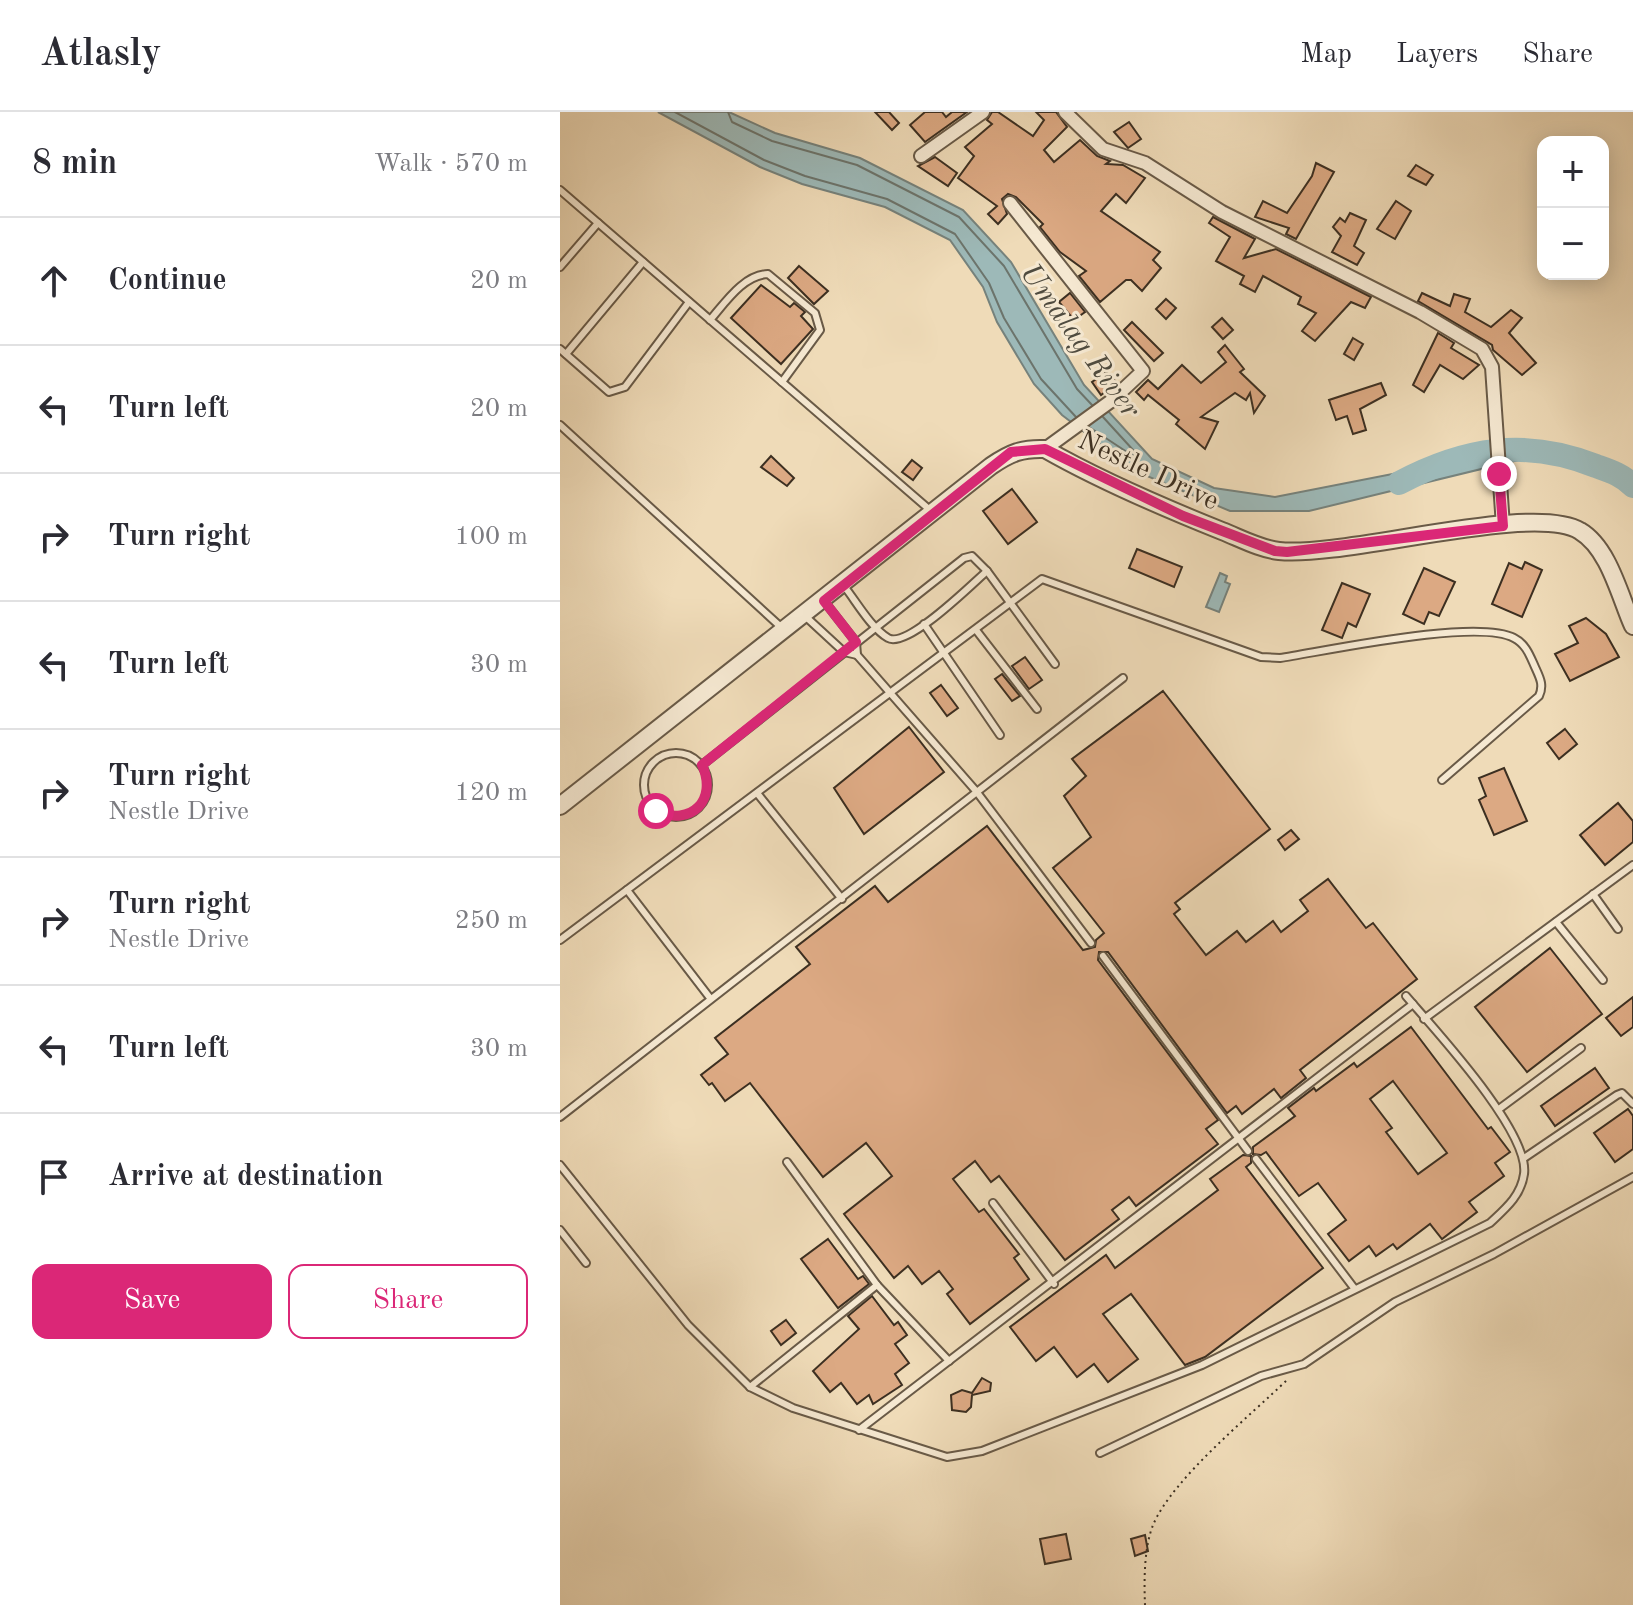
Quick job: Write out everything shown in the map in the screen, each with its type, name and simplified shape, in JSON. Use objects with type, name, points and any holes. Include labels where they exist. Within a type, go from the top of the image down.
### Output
[{"type":"street","points":[[921,156],[983,112]]},
{"type":"street","points":[[1065,112],[1103,149],[1145,163],[1222,212],[1380,290],[1482,349],[1492,367],[1503,526]]},
{"type":"street","points":[[1010,203],[1142,366],[1142,376],[1045,449]]},
{"type":"street","name":"Nestle Drive","points":[[560,806],[1011,452],[1045,449],[1183,516],[1275,551],[1503,526],[1541,524],[1581,531],[1602,555],[1633,626]]},
{"type":"lane","points":[[560,190],[933,512]]},
{"type":"lane","points":[[560,267],[598,223]]},
{"type":"lane","points":[[643,262],[563,351],[609,392],[625,387],[689,302]]},
{"type":"lane","points":[[710,320],[742,285],[761,274],[768,274],[815,313],[820,330],[782,382]]},
{"type":"lane","points":[[560,425],[785,631]]},
{"type":"lane","points":[[702,765],[964,558],[972,556],[987,571],[1055,664]]},
{"type":"lane","points":[[843,585],[876,626],[888,638],[897,640],[906,638],[987,571]]},
{"type":"lane","points":[[560,940],[946,654],[1038,582],[1049,579],[1261,657],[1280,658],[1473,630],[1514,637],[1525,647],[1543,689],[1539,696],[1442,780]]},
{"type":"lane","points":[[824,601],[856,642],[857,655],[976,791],[1091,943]]},
{"type":"lane","points":[[805,616],[844,652],[857,655]]},
{"type":"lane","points":[[924,624],[1000,735]]},
{"type":"lane","points":[[976,630],[1037,709]]},
{"type":"lane","points":[[560,1117],[1123,678]]},
{"type":"lane","points":[[674,752],[690,755],[702,765],[708,779],[707,795],[699,808],[686,816],[670,817],[656,811],[646,798],[643,783],[648,768],[659,757],[674,752]]},
{"type":"lane","points":[[757,793],[842,899]]},
{"type":"lane","points":[[1424,1019],[1633,865]]},
{"type":"lane","points":[[627,890],[710,998]]},
{"type":"lane","points":[[1593,894],[1618,929]]},
{"type":"lane","points":[[1556,922],[1603,980]]},
{"type":"lane","points":[[1103,956],[1248,1151]]},
{"type":"lane","points":[[560,1165],[688,1325],[750,1387],[793,1408],[947,1457],[982,1451],[1202,1365],[1490,1223],[1510,1205],[1521,1187],[1524,1158],[1499,1109],[1406,996]]},
{"type":"lane","points":[[859,1430],[1054,1284],[1238,1137],[1413,1004]]},
{"type":"lane","points":[[1499,1109],[1581,1048]]},
{"type":"lane","points":[[1524,1158],[1617,1095],[1622,1093],[1633,1104]]},
{"type":"lane","points":[[1256,1159],[1354,1288]]},
{"type":"lane","points":[[787,1162],[877,1285],[949,1361]]},
{"type":"lane","points":[[1100,1453],[1261,1376],[1304,1364],[1395,1302],[1494,1254],[1633,1177]]},
{"type":"lane","points":[[993,1203],[1054,1284]]},
{"type":"lane","points":[[560,1230],[586,1263]]},
{"type":"lane","points":[[750,1387],[877,1285]]},
{"type":"path","points":[[1145,1605],[1146,1563],[1152,1528],[1161,1510],[1191,1474],[1304,1364]]},
{"type":"water","points":[[658,112],[729,112],[775,133],[860,158],[963,210],[1011,262],[1084,385],[1152,459],[1214,488],[1275,497],[1464,460],[1547,453],[1309,511],[1230,511],[1135,471],[1062,415],[1034,384],[997,322],[983,287],[950,240],[885,207],[802,184],[760,167]]},
{"type":"water","points":[[1220,573],[1227,576],[1225,582],[1230,584],[1219,612],[1206,607]]},
{"type":"building","points":[[875,112],[889,112],[899,123],[892,130]]},
{"type":"building","points":[[925,112],[942,112],[946,117],[952,112],[967,112],[925,142],[910,125]]},
{"type":"building","points":[[992,112],[998,112],[1033,136],[1044,120],[1036,112],[1056,112],[1067,127],[1044,150],[1054,162],[1080,140],[1097,156],[1110,161],[1106,164],[1123,165],[1145,178],[1126,203],[1116,194],[1101,211],[1160,252],[1153,260],[1161,268],[1142,291],[1131,280],[1126,280],[1100,302],[1079,276],[1086,271],[1060,252],[1040,227],[1043,224],[1016,197],[1008,194],[1002,199],[1007,214],[998,224],[988,214],[997,206],[958,178],[974,156],[965,147],[992,124],[987,120]]},
{"type":"building","points":[[1129,122],[1141,139],[1128,148],[1114,132]]},
{"type":"building","points":[[935,157],[957,173],[948,186],[918,166]]},
{"type":"building","points":[[1316,163],[1334,172],[1296,239],[1286,234],[1289,228],[1255,217],[1263,201],[1287,213],[1312,176]]},
{"type":"building","points":[[1416,165],[1433,175],[1426,185],[1408,176]]},
{"type":"building","points":[[1396,201],[1411,211],[1395,239],[1377,229]]},
{"type":"building","points":[[1350,213],[1366,220],[1354,246],[1364,253],[1357,265],[1332,252],[1341,236],[1333,227],[1340,218],[1345,222]]},
{"type":"building","points":[[1213,217],[1255,239],[1244,258],[1276,249],[1371,297],[1365,308],[1351,302],[1315,341],[1302,331],[1316,313],[1298,304],[1301,297],[1263,276],[1255,292],[1240,284],[1244,276],[1216,261],[1230,237],[1209,223]]},
{"type":"building","points":[[799,266],[828,291],[814,304],[788,278]]},
{"type":"building","points":[[761,285],[790,307],[794,303],[805,312],[801,316],[813,329],[781,364],[731,318]]},
{"type":"building","points":[[1070,293],[1085,312],[1074,320],[1059,302]]},
{"type":"building","points":[[1422,293],[1450,306],[1454,294],[1470,299],[1465,312],[1491,327],[1511,310],[1522,318],[1509,333],[1536,363],[1522,375],[1493,350],[1492,345],[1418,301]]},
{"type":"building","points":[[1166,299],[1176,308],[1166,319],[1156,309]]},
{"type":"building","points":[[1222,318],[1233,330],[1223,339],[1212,327]]},
{"type":"building","points":[[1132,322],[1163,353],[1154,361],[1124,330]]},
{"type":"building","points":[[1438,333],[1454,343],[1451,348],[1479,365],[1463,379],[1440,365],[1424,392],[1413,385]]},
{"type":"building","points":[[1353,338],[1363,344],[1354,360],[1344,354]]},
{"type":"building","points":[[1225,345],[1244,369],[1240,372],[1265,396],[1254,413],[1250,393],[1246,400],[1235,393],[1201,417],[1218,422],[1205,449],[1176,424],[1179,420],[1148,395],[1144,400],[1136,392],[1148,380],[1158,389],[1182,365],[1201,383],[1226,362],[1218,352]]},
{"type":"building","points":[[1106,372],[1117,383],[1101,395],[1092,382]]},
{"type":"building","points":[[1381,383],[1386,395],[1360,409],[1366,430],[1353,434],[1347,416],[1336,420],[1329,400]]},
{"type":"building","points":[[771,456],[794,478],[787,486],[761,467]]},
{"type":"building","points":[[912,460],[922,468],[913,480],[902,472]]},
{"type":"building","points":[[1012,489],[1037,522],[1008,544],[983,511]]},
{"type":"building","points":[[1137,549],[1182,567],[1174,587],[1129,568]]},
{"type":"building","points":[[1525,562],[1542,570],[1522,617],[1492,604],[1509,563],[1522,569]]},
{"type":"building","points":[[1424,568],[1455,582],[1439,616],[1429,612],[1424,624],[1403,614]]},
{"type":"building","points":[[1342,583],[1370,594],[1356,627],[1348,623],[1342,638],[1322,630]]},
{"type":"building","points":[[1586,618],[1606,634],[1619,657],[1570,681],[1555,654],[1578,643],[1569,626]]},
{"type":"building","points":[[1025,657],[1042,680],[1029,689],[1012,666]]},
{"type":"building","points":[[1002,674],[1020,696],[1012,701],[995,679]]},
{"type":"building","points":[[941,685],[958,708],[947,716],[930,693]]},
{"type":"building","points":[[1163,691],[1270,829],[1175,903],[1180,909],[1174,914],[1206,955],[1237,931],[1246,942],[1273,921],[1281,932],[1308,911],[1300,900],[1328,879],[1366,928],[1373,923],[1417,979],[1300,1070],[1306,1078],[1281,1098],[1274,1089],[1242,1114],[1236,1106],[1227,1113],[1108,952],[1099,952],[1098,960],[1218,1120],[1206,1129],[1218,1144],[1136,1206],[1129,1197],[1112,1210],[1119,1219],[1065,1260],[999,1176],[991,1182],[975,1161],[953,1179],[979,1212],[984,1209],[1019,1254],[1014,1258],[1029,1279],[970,1324],[947,1294],[953,1289],[939,1271],[922,1284],[908,1266],[894,1278],[844,1214],[892,1176],[866,1143],[823,1177],[750,1083],[725,1101],[712,1083],[709,1085],[701,1075],[728,1054],[715,1038],[810,964],[796,947],[875,886],[888,902],[987,826],[1083,950],[1095,947],[1096,940],[1104,933],[1053,868],[1091,837],[1064,796],[1086,776],[1072,759]]},
{"type":"building","points":[[909,727],[944,772],[864,834],[834,788]]},
{"type":"building","points":[[1565,729],[1577,744],[1559,759],[1547,743]]},
{"type":"building","points":[[1504,768],[1527,821],[1494,835],[1479,800],[1486,796],[1479,778]]},
{"type":"building","points":[[1618,803],[1633,821],[1633,842],[1605,865],[1580,835]]},
{"type":"building","points":[[1291,830],[1299,839],[1285,850],[1278,840]]},
{"type":"building","points":[[1550,948],[1602,1014],[1527,1072],[1475,1007]]},
{"type":"building","points":[[1633,997],[1633,1027],[1621,1036],[1606,1018]]},
{"type":"building","points":[[1411,1027],[1488,1129],[1491,1127],[1510,1152],[1495,1163],[1504,1176],[1469,1202],[1477,1212],[1442,1239],[1430,1224],[1397,1249],[1393,1244],[1376,1256],[1369,1246],[1349,1261],[1328,1234],[1346,1220],[1318,1183],[1299,1196],[1266,1152],[1253,1154],[1253,1147],[1295,1116],[1288,1108],[1314,1088],[1316,1091],[1354,1063],[1357,1067]],"holes":[[[1393,1081],[1447,1153],[1418,1174],[1386,1132],[1392,1128],[1370,1099]]]},
{"type":"building","points":[[1595,1068],[1609,1088],[1555,1126],[1541,1106]]},
{"type":"building","points":[[1628,1109],[1633,1116],[1633,1149],[1615,1162],[1594,1133]]},
{"type":"building","points":[[1243,1155],[1251,1156],[1251,1163],[1246,1167],[1323,1268],[1205,1357],[1185,1365],[1131,1294],[1103,1314],[1138,1359],[1108,1382],[1094,1364],[1077,1377],[1054,1347],[1036,1361],[1010,1327],[1106,1255],[1115,1268],[1218,1190],[1210,1179]]},
{"type":"building","points":[[828,1239],[858,1279],[863,1276],[869,1284],[838,1308],[801,1259]]},
{"type":"building","points":[[872,1296],[894,1325],[898,1322],[907,1335],[895,1344],[909,1363],[895,1374],[902,1385],[873,1404],[869,1395],[857,1404],[841,1383],[830,1392],[813,1371],[859,1329],[848,1316]]},
{"type":"building","points":[[786,1320],[796,1333],[781,1345],[771,1331]]},
{"type":"building","points":[[982,1378],[991,1383],[990,1391],[972,1395],[971,1407],[966,1412],[952,1410],[951,1395],[962,1390],[972,1393]]},
{"type":"building","points":[[1066,1534],[1071,1559],[1045,1564],[1040,1539]]},
{"type":"building","points":[[1145,1535],[1148,1551],[1135,1556],[1131,1539]]},
{"type":"waterway","name":"Umalag River","points":[[1399,483],[1472,455],[1520,450],[1570,457],[1616,474],[1633,486]]},
{"type":"route","points":[[656,811],[670,817],[686,816],[699,808],[707,795],[708,779],[702,765],[856,642],[824,601],[1011,452],[1027,448],[1045,449],[1097,477],[1183,516],[1275,551],[1287,552],[1503,526],[1499,474]]}]
